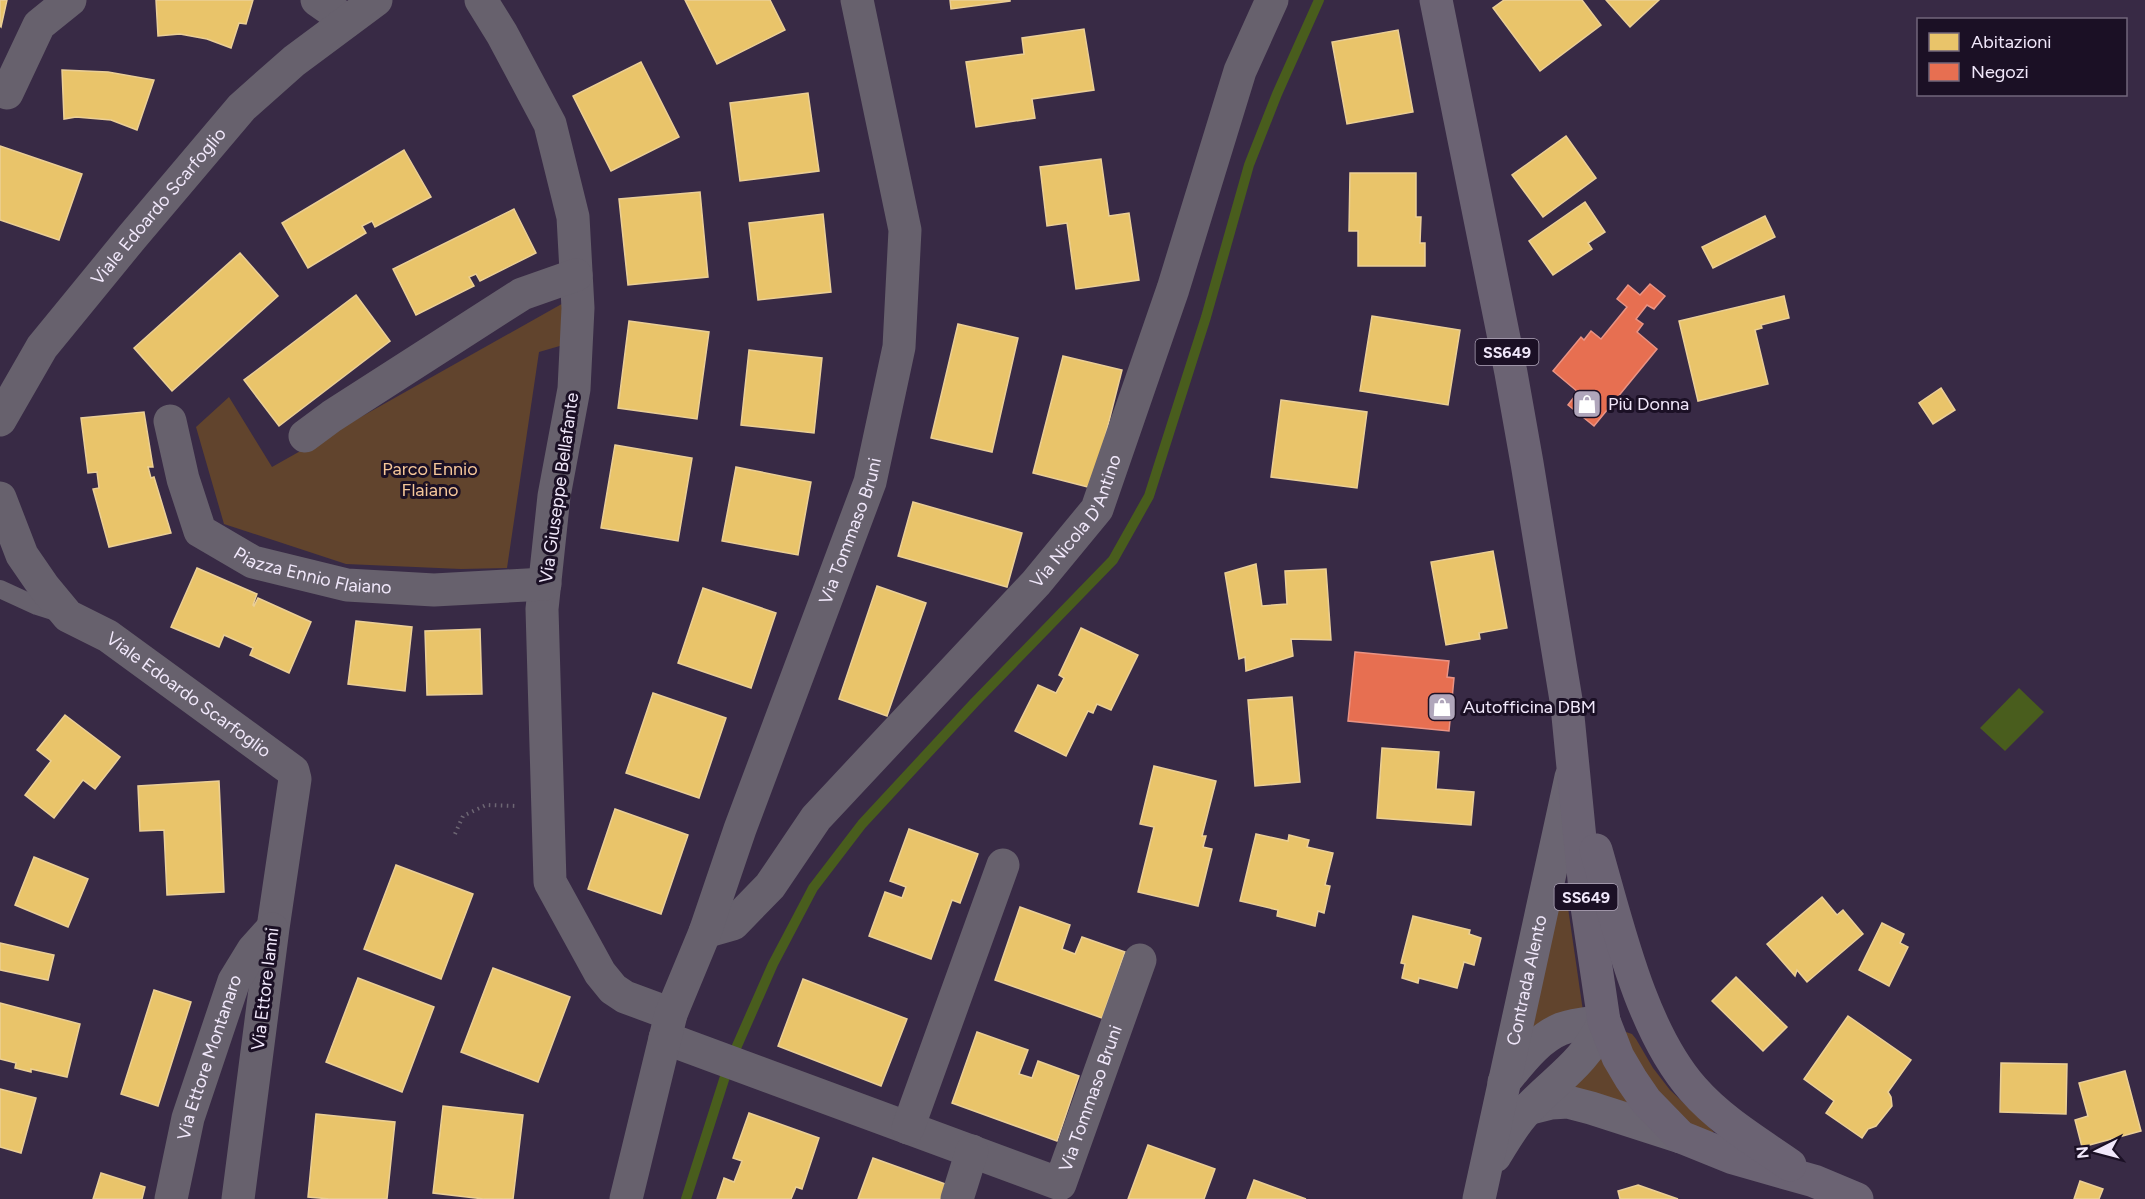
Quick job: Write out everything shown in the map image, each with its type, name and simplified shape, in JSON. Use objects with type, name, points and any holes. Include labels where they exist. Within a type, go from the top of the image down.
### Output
[{"type":"main road","name":"SS649","points":[[1436,0],[1512,373],[1526,455],[1567,706],[1587,900],[1604,1021],[1618,1057],[1631,1079],[1646,1101],[1681,1137],[1733,1158],[1814,1181],[1857,1199]]},
{"type":"main road","name":"SS649","points":[[1572,772],[1627,951],[1643,999],[1664,1048],[1692,1089],[1706,1103],[1746,1135],[1814,1181]]},
{"type":"main road","name":"Contrada Alento","points":[[1482,1186],[1572,772]]},
{"type":"main road","points":[[1604,1021],[1618,987],[1627,951]]},
{"type":"main road","name":"SS649","points":[[1604,1021],[1621,1022],[1636,1027],[1664,1048]]},
{"type":"main road","name":"Contrada Alento","points":[[1504,1082],[1528,1054],[1553,1034],[1575,1026],[1604,1021]]},
{"type":"main road","name":"Contrada Alento","points":[[1482,1186],[1514,1125],[1527,1109],[1570,1070],[1591,1047],[1604,1021]]},
{"type":"main road","points":[[1527,1109],[1551,1103],[1569,1102],[1681,1137]]},
{"type":"street","points":[[7,93],[39,25],[70,0]]},
{"type":"street","points":[[317,0],[347,21]]},
{"type":"street","name":"Viale Edoardo Scarfoglio","points":[[0,420],[42,347],[242,106],[294,61],[376,0]]},
{"type":"street","name":"Via Giuseppe Bellafante","points":[[480,0],[502,34],[550,124],[573,217],[578,308],[574,389],[554,496],[542,609],[550,882],[600,973],[613,989],[668,1026]]},
{"type":"street","name":"Via Tommaso Bruni","points":[[626,1199],[668,1026],[705,932],[748,807],[870,482],[899,347],[905,230],[856,0]]},
{"type":"street","name":"Via Nicola D'Antino","points":[[705,932],[733,924],[770,886],[816,818],[1036,583],[1097,509],[1173,289],[1240,71],[1272,0]]},
{"type":"street","points":[[305,436],[332,416],[522,294],[576,275]]},
{"type":"street","name":"Piazza Ennio Flaiano","points":[[170,421],[183,479],[200,531],[253,562],[347,585],[434,590],[545,584]]},
{"type":"street","name":"Viale Edoardo Scarfoglio","points":[[0,498],[22,555],[68,616],[108,636],[293,771],[295,779]]},
{"type":"street","name":"Via Ettore Ianni","points":[[238,1199],[295,779]]},
{"type":"street","points":[[908,1128],[1003,865]]},
{"type":"street","name":"Via Ettore Montanaro","points":[[171,1199],[188,1118],[234,981],[253,950],[273,928]]},
{"type":"street","name":"Via Tommaso Bruni","points":[[668,1026],[730,1062],[1060,1184],[1140,960]]},
{"type":"street","points":[[957,1199],[972,1151]]},
{"type":"lane","points":[[0,589],[37,606],[68,616]]},
{"type":"path","points":[[455,834],[463,816],[486,805],[527,807]]},
{"type":"green space","name":"Parco Ennio Flaiano","points":[[567,301],[570,343],[539,352],[507,568],[461,569],[346,564],[224,524],[196,427],[229,397],[272,467]]},
{"type":"green space","points":[[1560,897],[1564,897],[1567,901],[1583,1011],[1518,1045]]},
{"type":"green space","points":[[1623,1031],[1632,1034],[1670,1090],[1714,1132],[1699,1132],[1649,1087]]},
{"type":"green space","points":[[1603,1053],[1634,1104],[1563,1092]]},
{"type":"shaded area","points":[[2019,688],[2044,712],[2005,751],[1980,728]]},
{"type":"building: Abitazioni","points":[[0,0],[7,0],[1,27],[0,26]]},
{"type":"building: Abitazioni","points":[[156,0],[253,0],[246,24],[239,23],[231,48],[207,39],[180,34],[158,36]]},
{"type":"building: Abitazioni","points":[[685,0],[770,0],[785,30],[717,64]]},
{"type":"building: Abitazioni","points":[[950,0],[1010,0],[1010,1],[951,9]]},
{"type":"building: Abitazioni","points":[[1504,0],[1582,0],[1601,25],[1540,71],[1493,8]]},
{"type":"building: Abitazioni","points":[[1606,0],[1659,0],[1630,27]]},
{"type":"building: Abitazioni","points":[[1084,29],[1094,90],[1032,99],[1035,118],[976,127],[966,62],[1024,54],[1022,38]]},
{"type":"building: Abitazioni","points":[[1398,30],[1413,112],[1347,124],[1332,42]]},
{"type":"building: Abitazioni","points":[[641,62],[679,137],[611,171],[573,96]]},
{"type":"building: Abitazioni","points":[[62,70],[108,72],[154,80],[137,130],[111,120],[76,117],[64,119]]},
{"type":"building: Abitazioni","points":[[808,93],[819,171],[740,181],[730,103]]},
{"type":"building: Abitazioni","points":[[1566,136],[1596,178],[1543,217],[1512,175]]},
{"type":"building: Abitazioni","points":[[0,146],[82,174],[59,240],[0,220]]},
{"type":"building: Abitazioni","points":[[404,150],[431,197],[375,227],[372,221],[362,226],[366,233],[308,268],[282,223]]},
{"type":"building: Abitazioni","points":[[1101,159],[1109,216],[1129,213],[1139,280],[1076,289],[1067,223],[1047,226],[1040,167]]},
{"type":"building: Abitazioni","points":[[1350,173],[1416,173],[1416,217],[1421,217],[1420,243],[1425,243],[1425,266],[1358,266],[1358,231],[1349,231]]},
{"type":"building: Abitazioni","points":[[700,192],[708,277],[628,285],[619,199]]},
{"type":"building: Abitazioni","points":[[1585,202],[1605,232],[1588,243],[1592,249],[1553,275],[1529,241]]},
{"type":"building: Abitazioni","points":[[514,209],[536,253],[480,281],[476,274],[469,277],[474,286],[416,315],[393,269]]},
{"type":"building: Abitazioni","points":[[823,214],[831,292],[758,300],[749,223]]},
{"type":"building: Abitazioni","points":[[1765,216],[1775,237],[1713,268],[1702,247]]},
{"type":"building: Abitazioni","points":[[240,253],[278,296],[172,391],[134,348]]},
{"type":"building: Abitazioni","points":[[356,295],[390,341],[279,426],[244,380]]},
{"type":"building: Abitazioni","points":[[1784,296],[1789,318],[1761,325],[1762,328],[1755,330],[1768,384],[1698,401],[1679,321]]},
{"type":"building: Abitazioni","points":[[1372,316],[1460,330],[1448,405],[1360,391]]},
{"type":"building: Abitazioni","points":[[629,321],[709,332],[697,419],[618,408]]},
{"type":"building: Abitazioni","points":[[958,324],[1018,338],[992,452],[931,438]]},
{"type":"building: Abitazioni","points":[[749,350],[822,358],[814,433],[741,425]]},
{"type":"building: Abitazioni","points":[[1063,356],[1122,370],[1092,488],[1033,473]]},
{"type":"building: Abitazioni","points":[[1941,388],[1955,410],[1933,424],[1919,403]]},
{"type":"building: Abitazioni","points":[[1281,400],[1367,412],[1357,488],[1271,477]]},
{"type":"building: Abitazioni","points":[[144,412],[153,467],[148,467],[151,478],[154,477],[171,533],[109,547],[93,489],[99,488],[97,472],[88,473],[81,418]]},
{"type":"building: Abitazioni","points":[[615,445],[692,458],[678,541],[601,528]]},
{"type":"building: Abitazioni","points":[[736,467],[811,482],[798,555],[722,541]]},
{"type":"building: Abitazioni","points":[[913,502],[1022,533],[1007,587],[898,556]]},
{"type":"building: Abitazioni","points":[[1493,551],[1507,628],[1479,633],[1480,639],[1446,645],[1431,562]]},
{"type":"building: Abitazioni","points":[[1256,564],[1262,606],[1287,604],[1285,571],[1326,569],[1331,640],[1291,639],[1293,656],[1246,671],[1245,657],[1239,659],[1225,573]]},
{"type":"building: Abitazioni","points":[[197,568],[257,594],[254,606],[258,598],[311,622],[289,673],[250,655],[253,648],[224,635],[219,647],[171,627]]},
{"type":"building: Abitazioni","points":[[877,586],[926,603],[887,716],[839,699]]},
{"type":"building: Abitazioni","points":[[703,588],[776,613],[751,688],[678,663]]},
{"type":"building: Abitazioni","points":[[356,621],[412,627],[405,691],[348,684]]},
{"type":"building: Abitazioni","points":[[1081,628],[1138,655],[1111,710],[1097,704],[1093,713],[1088,711],[1066,756],[1015,731],[1038,685],[1056,693],[1064,678],[1059,675]]},
{"type":"building: Abitazioni","points":[[480,629],[482,694],[427,695],[425,631]]},
{"type":"building: Abitazioni","points":[[653,693],[726,718],[699,798],[626,773]]},
{"type":"building: Abitazioni","points":[[1292,697],[1300,782],[1255,786],[1248,700]]},
{"type":"building: Abitazioni","points":[[65,715],[120,757],[95,789],[83,780],[54,818],[25,795],[51,761],[37,750]]},
{"type":"building: Abitazioni","points":[[1382,748],[1439,752],[1436,789],[1474,792],[1471,825],[1377,818]]},
{"type":"building: Abitazioni","points":[[1154,766],[1216,781],[1202,836],[1206,836],[1203,847],[1212,849],[1198,906],[1138,892],[1154,827],[1140,824]]},
{"type":"building: Abitazioni","points":[[219,781],[224,892],[167,895],[164,830],[140,831],[138,786]]},
{"type":"building: Abitazioni","points":[[615,809],[688,835],[661,914],[588,889]]},
{"type":"building: Abitazioni","points":[[909,829],[978,854],[960,903],[952,900],[931,959],[869,936],[885,892],[902,898],[906,887],[890,881]]},
{"type":"building: Abitazioni","points":[[1256,834],[1288,841],[1289,835],[1309,840],[1307,847],[1333,853],[1325,885],[1330,886],[1324,913],[1318,911],[1315,926],[1277,916],[1278,910],[1240,901]]},
{"type":"building: Abitazioni","points":[[34,857],[88,879],[68,927],[15,905]]},
{"type":"building: Abitazioni","points":[[396,865],[473,894],[441,979],[364,949]]},
{"type":"building: Abitazioni","points":[[1822,897],[1837,915],[1843,910],[1863,934],[1807,982],[1797,970],[1795,976],[1767,944]]},
{"type":"building: Abitazioni","points":[[1020,907],[1070,925],[1062,949],[1075,954],[1082,937],[1125,952],[1102,1018],[995,980]]},
{"type":"building: Abitazioni","points":[[1413,916],[1470,930],[1469,934],[1481,938],[1474,965],[1464,962],[1457,988],[1419,978],[1418,983],[1402,978],[1405,964],[1401,963]]},
{"type":"building: Abitazioni","points":[[1882,923],[1904,934],[1900,943],[1908,947],[1889,986],[1859,970]]},
{"type":"building: Abitazioni","points":[[0,943],[54,955],[48,980],[0,970]]},
{"type":"building: Abitazioni","points":[[493,968],[570,997],[538,1082],[461,1052]]},
{"type":"building: Abitazioni","points":[[1736,977],[1787,1027],[1763,1051],[1712,1001]]},
{"type":"building: Abitazioni","points":[[358,978],[434,1007],[402,1092],[326,1062]]},
{"type":"building: Abitazioni","points":[[803,979],[907,1019],[881,1086],[778,1046]]},
{"type":"building: Abitazioni","points":[[154,990],[191,1002],[158,1106],[121,1094]]},
{"type":"building: Abitazioni","points":[[0,1003],[80,1024],[67,1077],[15,1068],[16,1063],[0,1059]]},
{"type":"building: Abitazioni","points":[[1848,1016],[1911,1060],[1888,1092],[1892,1106],[1876,1126],[1868,1129],[1862,1138],[1826,1113],[1834,1101],[1804,1079]]},
{"type":"building: Abitazioni","points":[[977,1032],[1028,1050],[1019,1074],[1032,1078],[1038,1061],[1079,1076],[1057,1141],[952,1103]]},
{"type":"building: Abitazioni","points":[[2001,1063],[2067,1064],[2066,1114],[2000,1112]]},
{"type":"building: Abitazioni","points":[[2125,1071],[2141,1131],[2082,1147],[2075,1120],[2088,1116],[2079,1083]]},
{"type":"building: Abitazioni","points":[[0,1089],[36,1098],[21,1153],[0,1147]]},
{"type":"building: Abitazioni","points":[[443,1106],[523,1115],[513,1199],[484,1199],[433,1193]]},
{"type":"building: Abitazioni","points":[[749,1113],[819,1138],[802,1189],[796,1187],[791,1199],[717,1199],[724,1178],[734,1182],[742,1161],[733,1158]]},
{"type":"building: Abitazioni","points":[[316,1114],[395,1122],[387,1199],[308,1197]]},
{"type":"building: Abitazioni","points":[[1148,1145],[1215,1169],[1204,1199],[1128,1199]]},
{"type":"building: Abitazioni","points":[[873,1158],[948,1185],[943,1199],[858,1199]]},
{"type":"building: Abitazioni","points":[[101,1173],[145,1187],[142,1199],[93,1199]]},
{"type":"building: Abitazioni","points":[[1254,1180],[1306,1199],[1247,1199]]},
{"type":"building: Abitazioni","points":[[2080,1181],[2103,1189],[2099,1199],[2074,1199]]},
{"type":"building: Abitazioni","points":[[1638,1185],[1678,1199],[1620,1199],[1618,1191]]},
{"type":"building: Negozi","points":[[1650,284],[1665,296],[1654,309],[1647,305],[1636,319],[1643,324],[1637,332],[1657,349],[1594,426],[1568,405],[1578,392],[1553,371],[1581,337],[1584,340],[1591,331],[1601,339],[1627,307],[1617,299],[1628,285],[1640,295]]},
{"type":"building: Negozi","points":[[1355,652],[1449,661],[1447,677],[1454,678],[1449,731],[1348,721]]},
{"type":"waterway","points":[[686,1199],[729,1064],[773,964],[813,888],[862,824],[975,702],[1113,560],[1149,496],[1206,317],[1249,165],[1277,94],[1319,0]]},
{"type":"place","name":"Più Donna","points":[[1587,404]]},
{"type":"place","name":"Autofficina DBM","points":[[1442,707]]}]
